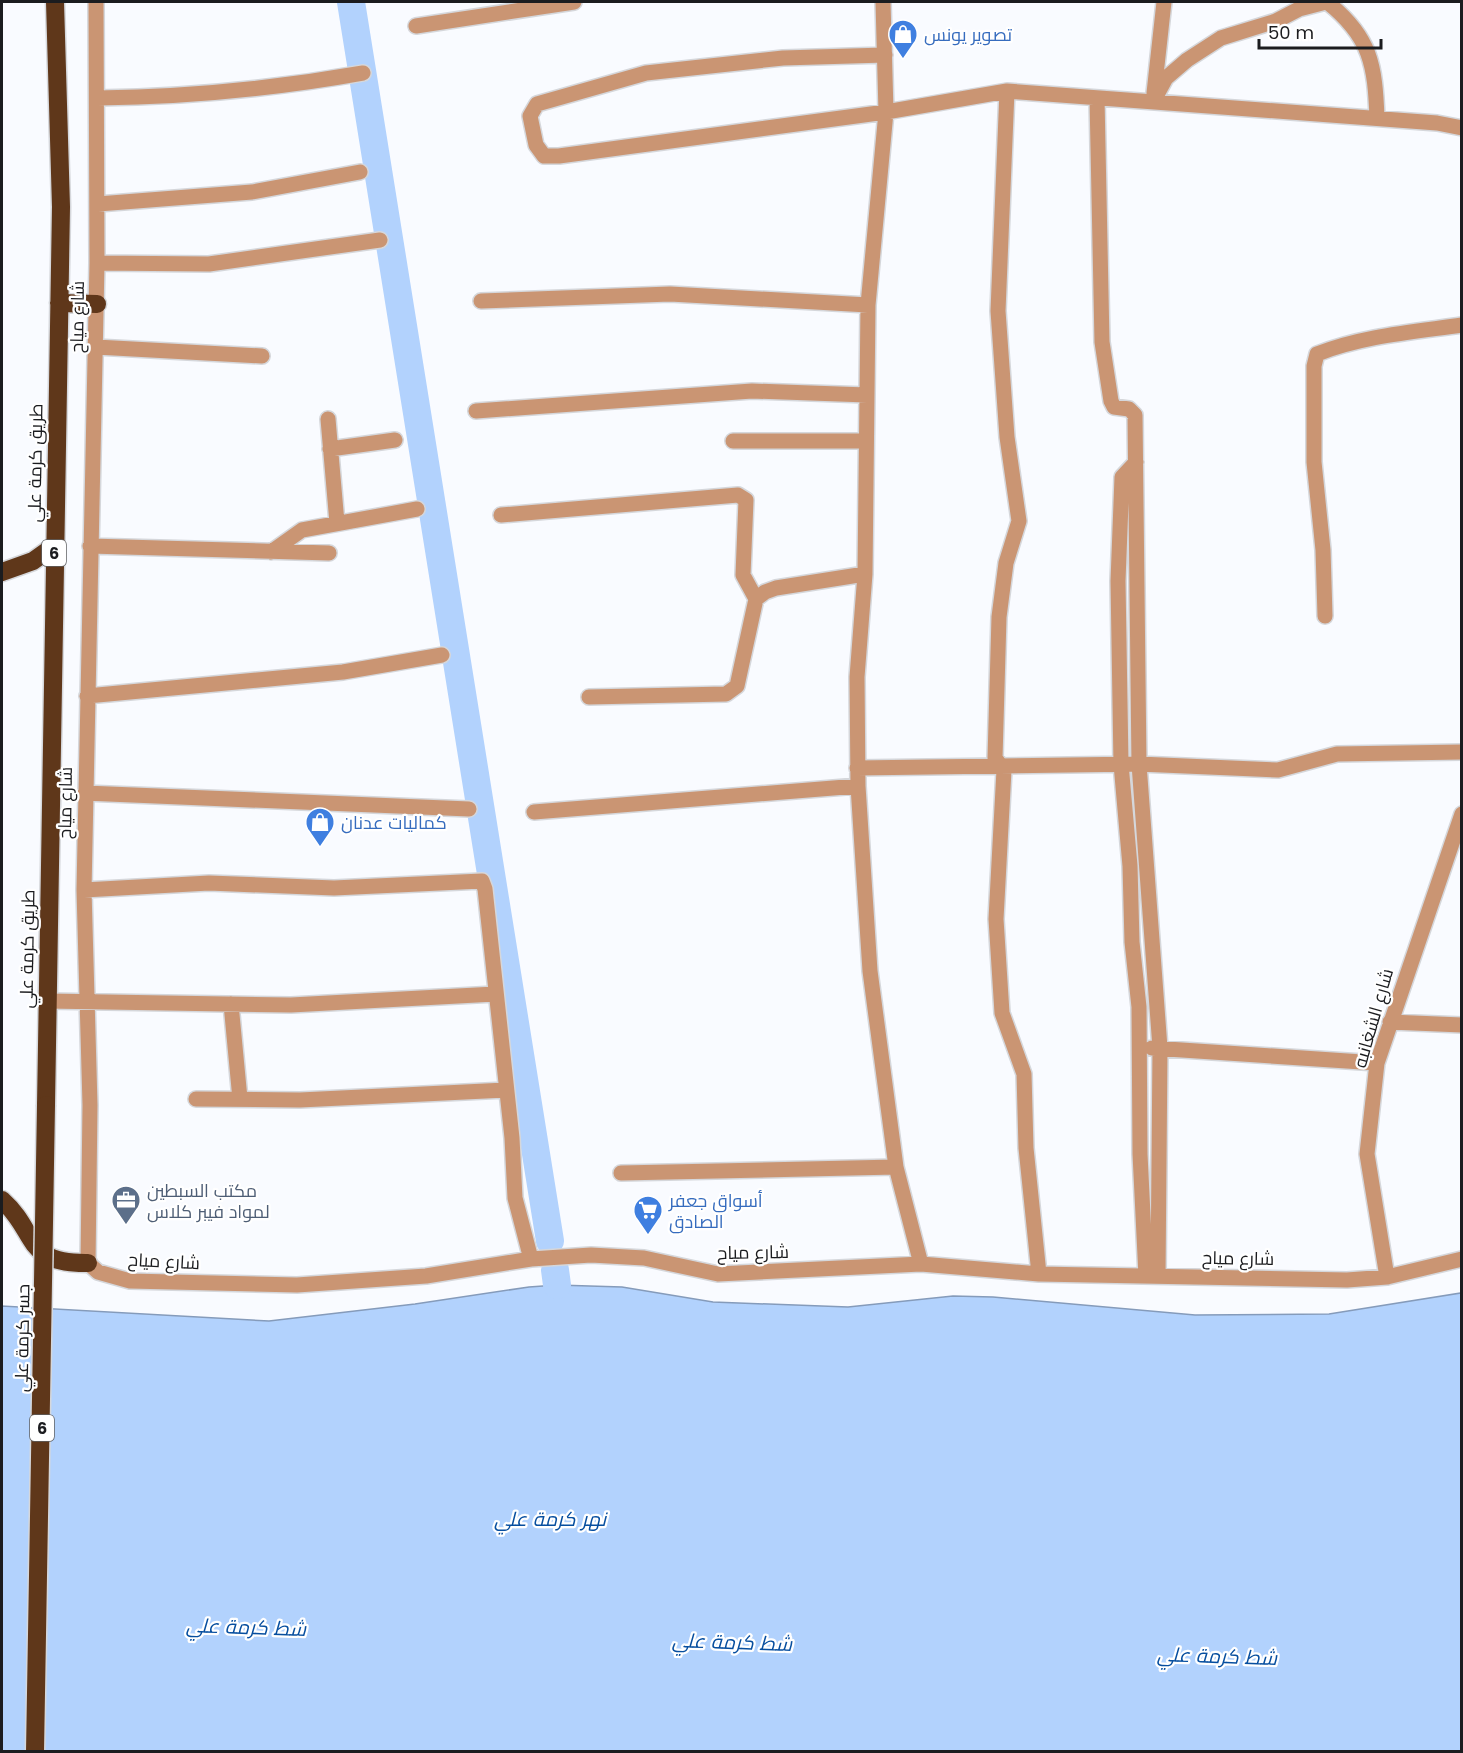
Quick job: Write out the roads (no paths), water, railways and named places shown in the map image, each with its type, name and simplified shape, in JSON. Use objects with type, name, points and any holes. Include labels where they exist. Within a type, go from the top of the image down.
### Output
[{"type":"highway","name":"طريق كرمة علي","points":[[46,1105],[61,207],[55,2]]},
{"type":"highway","points":[[59,303],[96,304]]},
{"type":"highway","points":[[2,572],[33,561],[54,546]]},
{"type":"highway","name":"جسر كرمة علي","points":[[35,1752],[46,1105]]},
{"type":"highway","points":[[2,1200],[12,1211],[28,1239],[43,1253],[62,1262],[88,1263]]},
{"type":"street","name":"شارع مياح","points":[[96,2],[98,263],[84,890],[85,1002],[90,1105],[88,1263],[98,1272],[138,1281],[297,1285],[426,1276],[531,1260],[591,1255],[644,1258],[718,1274],[921,1264],[1039,1274],[1347,1280],[1387,1276],[1461,1259]]},
{"type":"street","points":[[416,26],[574,2]]},
{"type":"street","points":[[883,2],[886,112],[868,305],[865,574],[857,677],[857,768],[870,971],[896,1167],[921,1264]]},
{"type":"street","points":[[1153,102],[1164,2]]},
{"type":"street","points":[[1153,102],[1166,78],[1187,60],[1221,38],[1275,21],[1299,9],[1327,2],[1349,19],[1365,45],[1375,75],[1377,118]]},
{"type":"street","points":[[885,55],[783,58],[646,73],[537,104],[530,111],[530,116],[539,151],[544,156],[559,156],[886,112],[1007,92],[1377,118],[1437,123],[1461,128]]},
{"type":"street","points":[[98,98],[162,97],[276,88],[363,73]]},
{"type":"street","points":[[1007,92],[999,311],[1007,437],[1019,521],[1006,563],[999,617],[995,758],[1002,764],[1004,770],[996,919],[1002,1013],[1024,1074],[1026,1148],[1039,1274]]},
{"type":"street","points":[[1097,98],[1102,342],[1110,401],[1114,407],[1130,409],[1135,415],[1139,764],[1160,1048],[1152,1276]]},
{"type":"street","points":[[98,204],[252,192],[360,172]]},
{"type":"street","points":[[98,263],[208,264],[380,240]]},
{"type":"street","points":[[482,301],[670,294],[868,305]]},
{"type":"street","points":[[1326,616],[1323,550],[1314,462],[1314,366],[1317,354],[1335,347],[1379,338],[1461,325]]},
{"type":"street","points":[[96,347],[262,356]]},
{"type":"street","points":[[477,411],[752,391],[867,395]]},
{"type":"street","points":[[328,419],[337,523]]},
{"type":"street","points":[[330,449],[394,440]]},
{"type":"street","points":[[733,441],[866,441]]},
{"type":"street","points":[[1136,462],[1122,477],[1118,581],[1121,764],[1130,866],[1132,942],[1140,1048],[1140,1154],[1152,1276]]},
{"type":"street","points":[[501,515],[738,495],[746,500],[743,575],[756,599]]},
{"type":"street","points":[[271,552],[302,530],[417,509]]},
{"type":"street","points":[[90,546],[329,553]]},
{"type":"street","points":[[589,697],[726,694],[737,686],[756,599],[776,588],[865,574]]},
{"type":"street","points":[[1118,581],[1137,580]]},
{"type":"street","points":[[87,696],[343,672],[442,655]]},
{"type":"street","points":[[857,768],[1002,764],[1139,764],[1278,770],[1337,754],[1461,752]]},
{"type":"street","points":[[534,812],[858,786]]},
{"type":"street","points":[[85,793],[469,809]]},
{"type":"street","name":"شارع الشغانبه","points":[[1387,1276],[1367,1154],[1377,1063],[1461,814]]},
{"type":"street","points":[[84,890],[209,884],[334,888],[482,881],[485,889],[513,1138],[515,1198],[531,1260]]},
{"type":"street","points":[[47,1001],[291,1005],[495,994]]},
{"type":"street","points":[[231,1004],[240,1099]]},
{"type":"street","points":[[1390,1022],[1461,1025]]},
{"type":"street","points":[[1140,1048],[1377,1063]]},
{"type":"street","points":[[196,1099],[300,1100],[506,1090]]},
{"type":"street","points":[[621,1173],[896,1167]]},
{"type":"water","name":"نهر كرمة علي","points":[[557,1285],[622,1287],[713,1302],[848,1307],[953,1296],[993,1297],[1195,1315],[1329,1314],[1461,1293],[1461,1751],[2,1751],[2,1306],[269,1321]]},
{"type":"waterway","points":[[351,2],[550,1241]]},
{"type":"waterway","points":[[555,1270],[557,1285]]},
{"type":"place","name":"تصوير يونس","points":[[903,60]]},
{"type":"place","name":"كماليات عدنان","points":[[320,848]]},
{"type":"place","name":"مكتب السبطين لمواد فيبر كلاس","points":[[126,1226]]},
{"type":"place","name":"أسواق جعفر الصادق","points":[[648,1236]]},
{"type":"water label","name":"شط كرمة علي","points":[[246,1627]]},
{"type":"water label","name":"شط كرمة علي","points":[[732,1642]]},
{"type":"water label","name":"شط كرمة علي","points":[[1217,1656]]}]
